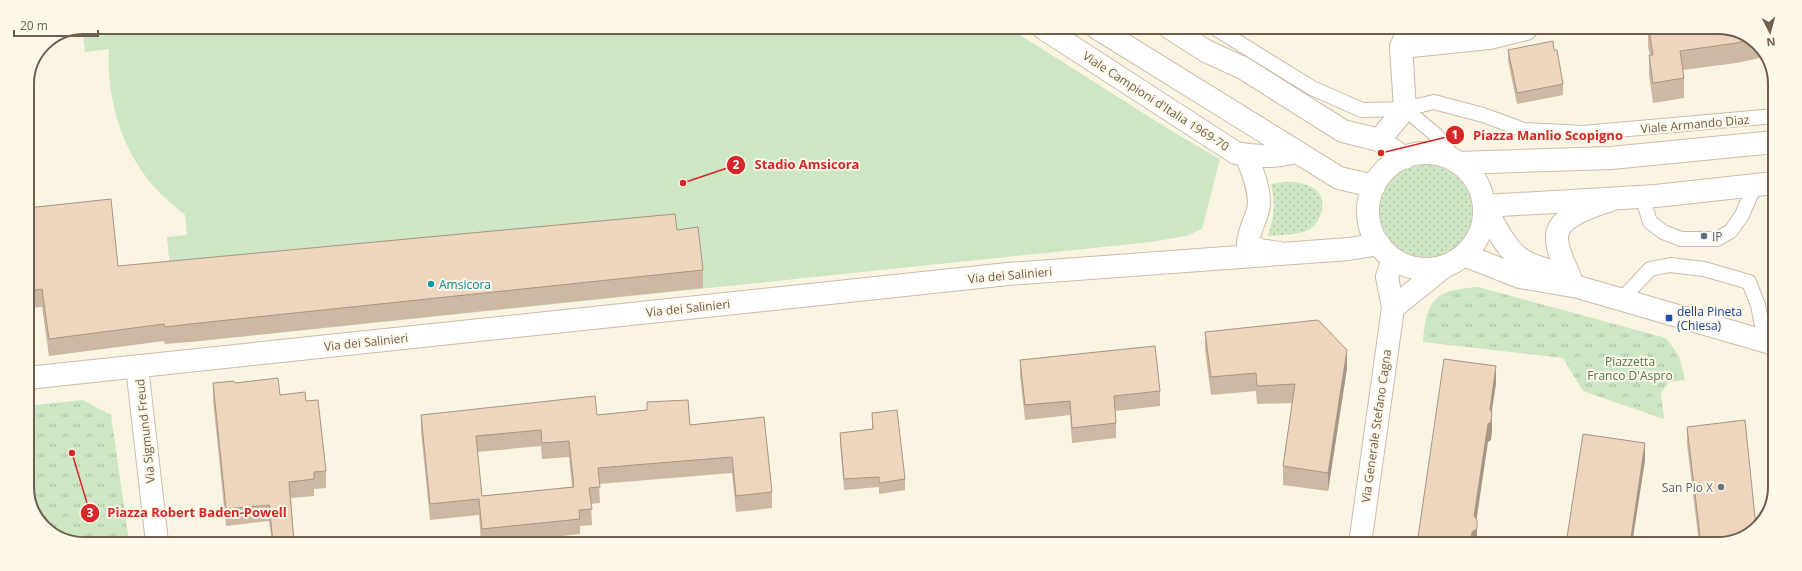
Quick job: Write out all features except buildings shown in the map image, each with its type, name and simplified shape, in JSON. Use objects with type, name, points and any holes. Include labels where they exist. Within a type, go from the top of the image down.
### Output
[{"type":"street","name":"Viale Campioni d'Italia 1969-70","points":[[1052,34],[1236,153],[1258,157],[1277,157],[1298,152]]},
{"type":"street","points":[[1107,34],[1339,178],[1374,186]]},
{"type":"street","points":[[1179,34],[1206,51],[1243,68],[1343,131],[1380,140],[1404,158]]},
{"type":"street","points":[[1380,140],[1405,109],[1405,38],[1490,38],[1506,34]]},
{"type":"street","name":"Viale Armando Diaz","points":[[1458,162],[1610,158],[1768,143]]},
{"type":"street","points":[[1393,308],[1444,266],[1464,255],[1478,237],[1483,224],[1484,206],[1482,195],[1473,176],[1458,162],[1440,155],[1421,153],[1404,158],[1388,168],[1374,186],[1369,204],[1369,220],[1376,241],[1386,252],[1402,264],[1422,269],[1444,266]]},
{"type":"street","points":[[1246,155],[1256,177],[1258,208],[1248,243],[1259,250],[1286,253]]},
{"type":"street","points":[[1484,206],[1618,198],[1765,184]]},
{"type":"street","points":[[1574,282],[1560,252],[1557,235],[1562,225],[1574,215],[1618,198]]},
{"type":"street","points":[[1484,206],[1516,256],[1532,266],[1621,300],[1768,343]]},
{"type":"street","name":"Via dei Salinieri","points":[[34,377],[137,368],[1008,274],[1349,249],[1386,252]]},
{"type":"street","name":"Via Generale Stefano Cagna","points":[[1361,537],[1393,308],[1386,277],[1386,252]]},
{"type":"street","points":[[1464,255],[1520,277],[1574,282]]},
{"type":"street","name":"Via Sigmund Freud","points":[[137,368],[156,537]]},
{"type":"lane","name":"Viale Armando Diaz","points":[[1225,34],[1312,88],[1362,110],[1405,109],[1434,102],[1483,115],[1524,130],[1583,132],[1768,117]]},
{"type":"lane","points":[[1405,109],[1436,135],[1458,162]]},
{"type":"lane","points":[[1642,196],[1650,222],[1663,232],[1681,238],[1717,239],[1731,231],[1765,184]]},
{"type":"lane","points":[[1621,300],[1650,268],[1670,265],[1704,268],[1728,274],[1750,282],[1768,340]]},
{"type":"green space","points":[[84,34],[1018,34],[1170,130],[1220,159],[1202,229],[1186,236],[1151,242],[190,342],[170,268],[167,237],[187,235],[185,215],[163,196],[147,178],[127,145],[114,107],[110,88],[109,49],[85,52]]},
{"type":"green space","points":[[1417,165],[1435,165],[1452,172],[1465,185],[1472,202],[1472,220],[1465,237],[1452,250],[1435,257],[1417,257],[1400,250],[1387,237],[1380,220],[1380,202],[1387,185],[1400,172]]},
{"type":"green space","points":[[1285,182],[1308,185],[1316,190],[1321,198],[1321,214],[1316,223],[1304,232],[1268,236],[1274,210],[1271,184]]},
{"type":"green space","name":"Piazzetta Franco D'Aspro","points":[[1478,287],[1666,338],[1679,356],[1685,380],[1669,382],[1661,393],[1664,419],[1583,391],[1563,358],[1423,342],[1427,316],[1430,307],[1435,300],[1451,291]]},
{"type":"green space","points":[[83,400],[111,415],[128,537],[78,537],[56,529],[46,520],[38,506],[34,490],[34,405]]},
{"type":"place","name":"Piazza Manlio Scopigno","points":[[1381,153]]},
{"type":"place","name":"Stadio Amsicora","points":[[683,183]]},
{"type":"place","name":"IP","points":[[1704,236]]},
{"type":"place","name":"Amsicora","points":[[431,284]]},
{"type":"place","name":"della Pineta (Chiesa)","points":[[1669,318]]},
{"type":"place","name":"Piazza Robert Baden-Powell","points":[[72,453]]},
{"type":"place","name":"San Pio X","points":[[1721,487]]}]
